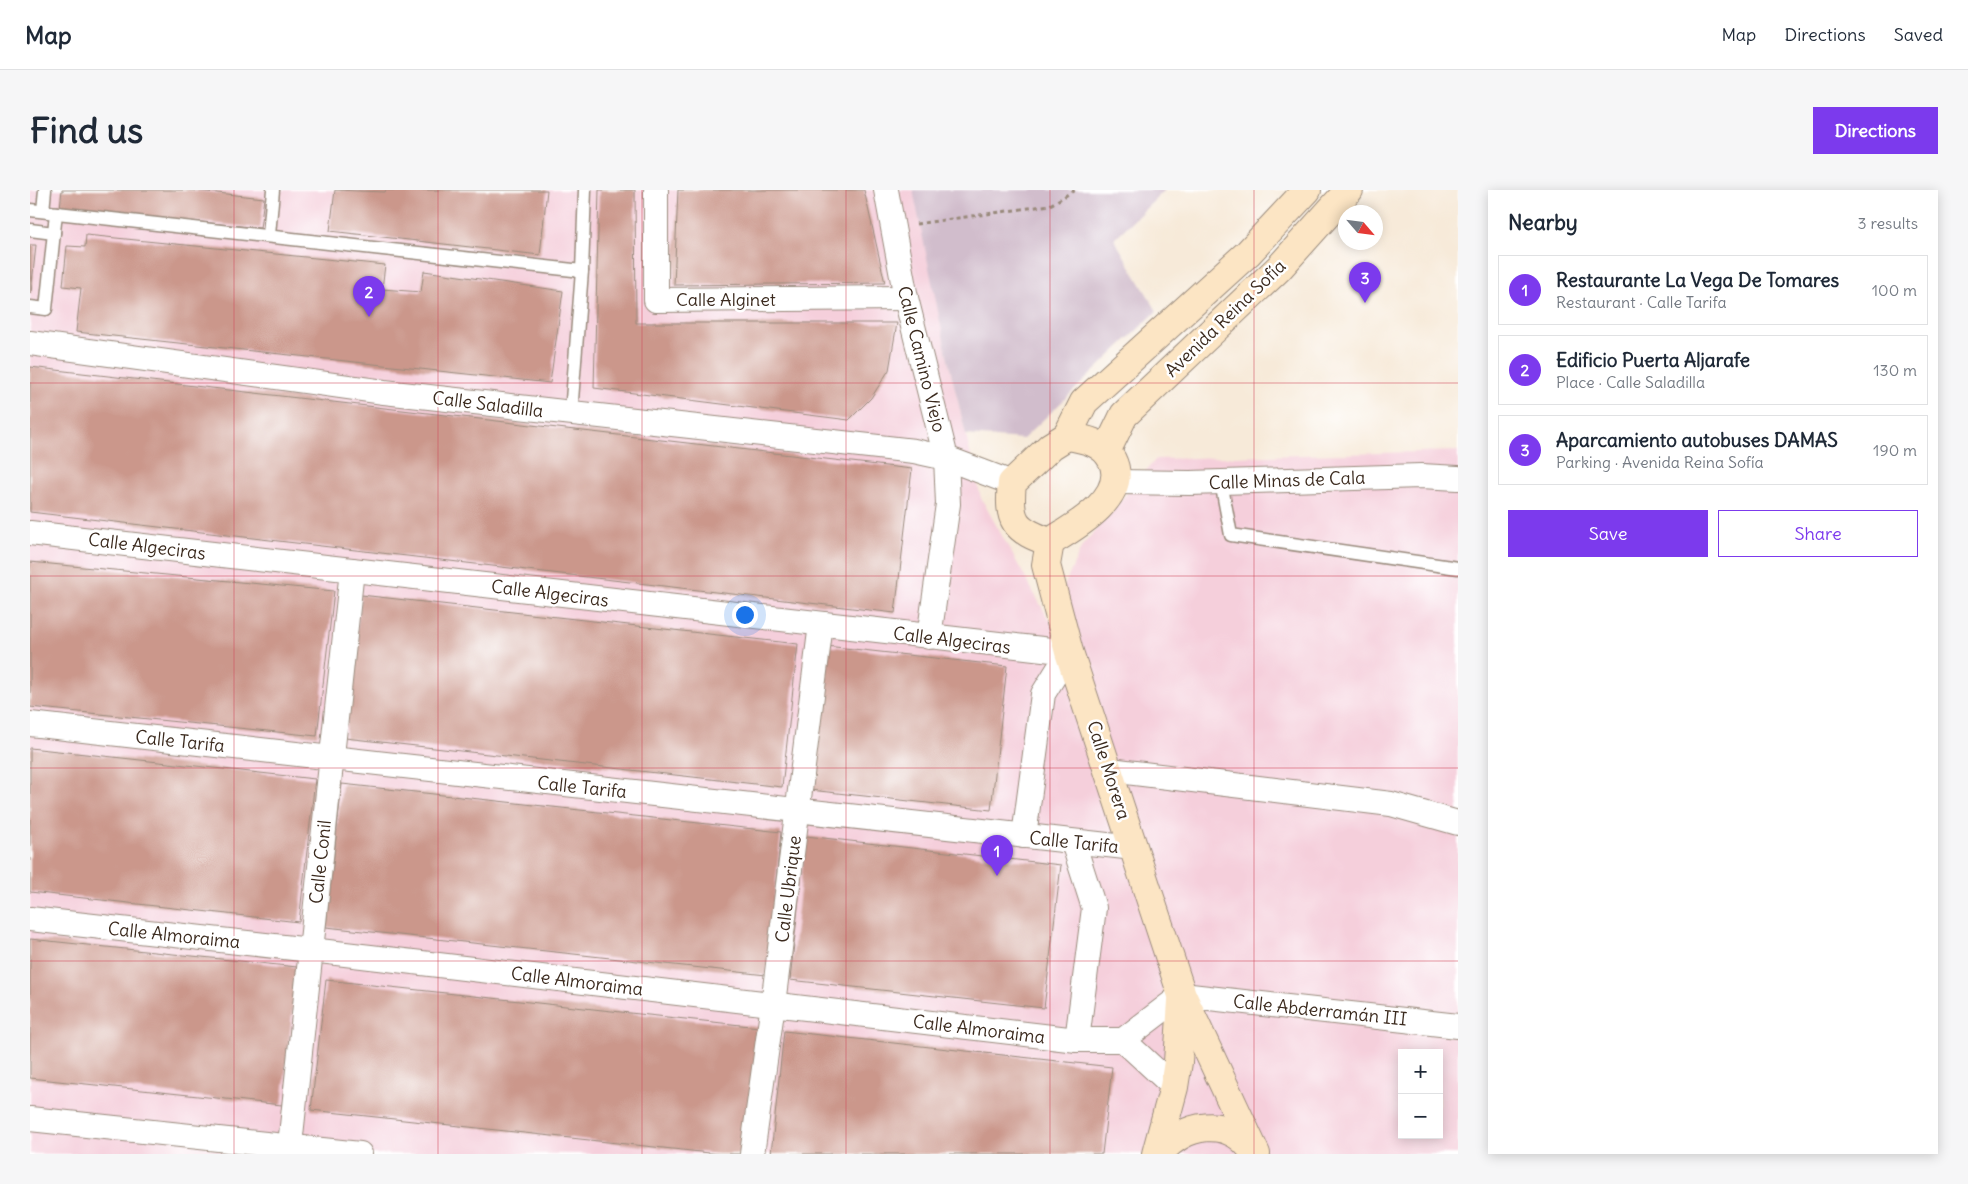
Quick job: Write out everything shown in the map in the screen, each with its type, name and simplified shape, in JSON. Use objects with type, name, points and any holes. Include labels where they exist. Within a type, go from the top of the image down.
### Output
[{"type":"street","name":"Calle Alginet","points":[[656,190],[656,300],[906,298]]},
{"type":"street","name":"Calle Camino Viejo","points":[[886,190],[906,298],[946,458],[948,504],[929,637]]},
{"type":"street","name":"Avenida Reina Sofía","points":[[1067,436],[1084,402],[1248,253],[1307,190]]},
{"type":"street","name":"Avenida Reina Sofía","points":[[1107,450],[1124,415],[1279,268],[1349,190]]},
{"type":"street","name":"Calle Saladilla","points":[[30,343],[384,392],[914,451],[946,458]]},
{"type":"street","points":[[1067,436],[1089,440],[1107,450],[1114,465],[1116,482],[1103,503],[1076,527],[1050,542],[1033,536],[1020,528],[1010,511],[1012,483],[1050,446],[1067,436]]},
{"type":"street","points":[[946,458],[1012,483]]},
{"type":"street","name":"Calle Minas de Cala","points":[[1116,482],[1221,482],[1421,476],[1458,478]]},
{"type":"street","name":"Calle Algeciras","points":[[30,533],[1070,652]]},
{"type":"street","name":"Calle Morera","points":[[1050,542],[1046,565],[1070,652],[1182,995],[1256,1154]]},
{"type":"street","name":"Calle Conil","points":[[290,1151],[352,570]]},
{"type":"street","name":"Calle Ubrique","points":[[752,1154],[821,624]]},
{"type":"street","points":[[1024,836],[1043,694],[1070,652]]},
{"type":"street","name":"Calle Tarifa","points":[[30,724],[1134,848]]},
{"type":"street","points":[[1110,770],[1414,809],[1458,823]]},
{"type":"street","points":[[1073,842],[1094,908],[1077,1040]]},
{"type":"street","name":"Calle Almoraima","points":[[30,919],[1077,1040],[1123,1040]]},
{"type":"street","points":[[1174,1087],[1123,1040],[1182,995]]},
{"type":"street","name":"Calle Morera","points":[[1158,1154],[1178,1062],[1182,995]]},
{"type":"street","name":"Calle Abderramán III","points":[[1182,995],[1458,1026]]},
{"type":"street","points":[[30,1119],[290,1151],[360,1154]]},
{"type":"street","points":[[1158,1154],[1179,1134],[1193,1128],[1208,1127],[1224,1129],[1237,1135],[1256,1154]]},
{"type":"lane","points":[[45,190],[36,211],[582,271]]},
{"type":"lane","points":[[268,235],[273,190]]},
{"type":"lane","points":[[571,413],[582,271],[585,190]]},
{"type":"lane","points":[[30,307],[46,310],[56,213]]},
{"type":"lane","points":[[30,230],[54,233]]},
{"type":"lane","points":[[1221,482],[1231,535],[1458,568]]},
{"type":"path","points":[[893,228],[979,213],[1050,205],[1074,190]]},
{"type":"shaded area","points":[[30,190],[914,190],[948,360],[981,498],[1049,620],[1082,546],[1156,459],[1458,451],[1458,1154],[30,1154]]},
{"type":"shaded area","points":[[913,190],[1165,190],[1114,239],[1157,311],[1023,439],[966,435],[948,360]]},
{"type":"building","points":[[62,190],[189,190],[264,198],[260,228],[60,208]]},
{"type":"building","points":[[335,190],[385,192],[386,190],[547,190],[540,255],[330,231]]},
{"type":"building","points":[[599,190],[635,190],[636,323],[897,323],[889,370],[871,398],[849,420],[594,388]]},
{"type":"building","points":[[678,190],[864,190],[885,283],[674,285]]},
{"type":"building","points":[[86,235],[385,265],[382,289],[421,292],[424,271],[563,291],[550,383],[76,332],[81,288],[63,286],[67,246],[85,247]]},
{"type":"building","points":[[30,245],[36,245],[31,293],[30,293]]},
{"type":"building","points":[[30,367],[912,469],[895,613],[30,512]]},
{"type":"building","points":[[30,562],[334,591],[317,736],[30,707]]},
{"type":"building","points":[[361,595],[798,644],[782,787],[345,738]]},
{"type":"building","points":[[826,646],[1007,666],[991,810],[810,790]]},
{"type":"building","points":[[30,748],[315,779],[299,922],[30,892]]},
{"type":"building","points":[[342,784],[781,832],[766,975],[326,927]]},
{"type":"building","points":[[806,836],[1061,865],[1044,1008],[790,980]]},
{"type":"building","points":[[30,939],[297,967],[282,1105],[30,1078]]},
{"type":"building","points":[[326,980],[759,1027],[745,1154],[719,1154],[311,1110]]},
{"type":"building","points":[[784,1031],[1112,1067],[1102,1154],[771,1154]]},
{"type":"place","name":"Aparcamiento autobuses DAMAS","points":[[1365,303]]},
{"type":"place","name":"Edificio Puerta Aljarafe","points":[[369,317]]},
{"type":"place","name":"Restaurante La Vega De Tomares","points":[[997,876]]}]
